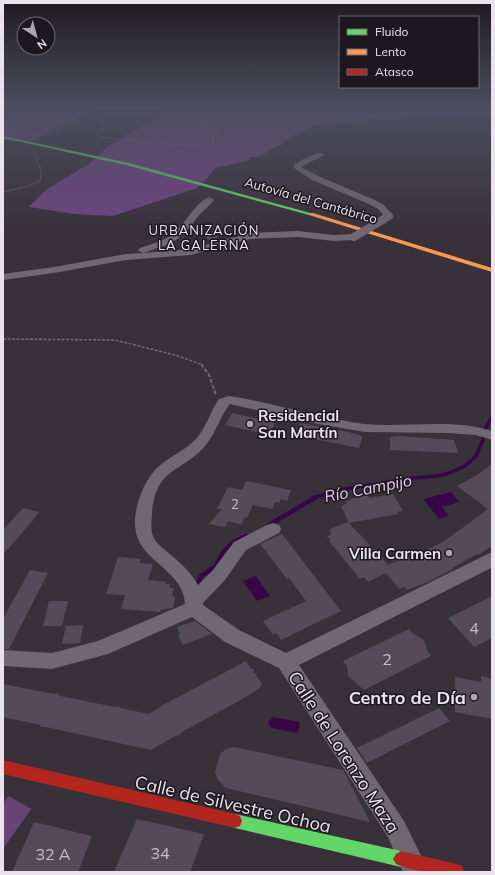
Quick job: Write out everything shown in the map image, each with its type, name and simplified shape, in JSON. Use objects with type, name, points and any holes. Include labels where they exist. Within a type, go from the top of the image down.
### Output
[{"type":"highway","name":"Autovía del Cantábrico","points":[[58,149],[230,190],[376,233],[492,270]]},
{"type":"highway","name":"Autovía del Cantábrico","points":[[80,149],[115,156],[237,187],[492,262]]},
{"type":"highway","name":"Calle de Silvestre Ochoa","points":[[3,767],[413,866],[456,872]]},
{"type":"street","points":[[3,277],[47,272],[126,257],[191,252],[250,236],[298,234],[334,238],[354,237],[390,216],[381,207],[372,202],[331,185],[298,168],[297,166],[320,155]]},
{"type":"street","points":[[126,257],[164,243],[176,236],[184,229],[197,212],[210,200]]},
{"type":"street","points":[[195,603],[189,585],[144,537],[145,501],[157,478],[167,467],[184,457],[200,442],[224,402],[229,400],[243,402],[313,419],[365,428],[447,429],[478,431],[492,436]]},
{"type":"street","points":[[3,658],[52,661],[101,648],[195,603],[219,575],[240,546],[273,529]]},
{"type":"street","points":[[286,662],[485,563],[492,558]]},
{"type":"street","name":"Calle de Lorenzo Maza","points":[[195,603],[232,636],[286,662],[396,829],[413,866]]},
{"type":"path","points":[[3,192],[25,187],[40,180],[42,175],[41,167],[31,149]]},
{"type":"path","points":[[3,339],[115,340],[175,355],[203,365],[209,374],[216,395],[224,402]]},
{"type":"shaded area","points":[[105,149],[271,149],[259,157],[250,157],[250,160],[215,168],[197,188],[113,216],[74,214],[29,207],[47,189],[89,164]]},
{"type":"shaded area","points":[[451,492],[459,502],[442,507],[449,516],[439,519],[423,499]]},
{"type":"shaded area","points":[[256,576],[270,596],[257,601],[243,581]]},
{"type":"shaded area","points":[[273,717],[300,722],[298,733],[271,728],[268,722]]},
{"type":"shaded area","points":[[9,796],[31,809],[3,849],[3,803]]},
{"type":"building","points":[[215,232],[218,240],[211,242],[201,233]]},
{"type":"building","name":"Residencial San Martín","points":[[232,413],[275,423],[269,435],[225,425]]},
{"type":"building","points":[[300,423],[362,436],[359,448],[295,435]]},
{"type":"building","points":[[400,436],[454,440],[458,453],[390,450],[390,437]]},
{"type":"building","points":[[492,464],[492,546],[428,582],[407,590],[405,587],[399,589],[386,573],[368,582],[364,577],[360,579],[329,541],[331,540],[327,536],[331,535],[330,529],[348,522],[388,565],[422,552],[443,542],[488,509],[457,486],[477,475]]},
{"type":"building","points":[[246,481],[291,490],[287,501],[281,499],[279,503],[275,502],[272,509],[253,505],[247,518],[244,517],[242,525],[228,521],[225,527],[209,524],[222,509],[217,509],[228,487],[242,490]]},
{"type":"building","points":[[393,494],[403,511],[397,512],[398,514],[349,523],[341,506],[347,504],[346,501],[368,495],[369,498]]},
{"type":"building","points":[[23,508],[39,512],[3,555],[3,530]]},
{"type":"building","points":[[282,534],[341,611],[281,640],[276,633],[273,635],[263,621],[306,601],[289,578],[287,579],[260,544]]},
{"type":"building","points":[[118,557],[141,559],[140,563],[153,564],[148,580],[166,582],[165,584],[170,584],[170,588],[174,588],[172,596],[175,597],[173,608],[160,610],[160,612],[121,609],[125,595],[106,594]]},
{"type":"building","points":[[30,570],[48,573],[9,649],[3,649],[3,619]]},
{"type":"building","points":[[492,596],[492,638],[474,647],[448,618]]},
{"type":"building","points":[[49,601],[68,601],[62,626],[43,626]]},
{"type":"building","points":[[195,621],[212,634],[183,645],[178,636],[180,634],[177,627]]},
{"type":"building","points":[[83,625],[80,643],[62,644],[66,626]]},
{"type":"building","points":[[409,629],[412,633],[424,640],[431,656],[364,690],[348,676],[347,666],[343,661]]},
{"type":"building","points":[[246,661],[251,669],[254,669],[253,672],[257,674],[256,676],[262,683],[260,688],[182,732],[180,735],[175,736],[151,750],[41,727],[40,725],[3,717],[3,684],[54,694],[58,693],[60,696],[115,707],[119,706],[120,708],[149,714]]},
{"type":"building","name":"Centro de Día","points":[[481,676],[492,679],[492,719],[455,712],[455,677],[481,682]]},
{"type":"building","points":[[439,708],[450,721],[367,763],[357,748]]},
{"type":"building","points":[[234,747],[343,770],[370,822],[226,788],[218,780],[215,773],[220,754],[226,749]]},
{"type":"building","points":[[137,819],[204,834],[190,872],[114,872]]},
{"type":"building","points":[[34,822],[92,836],[78,872],[12,872]]},
{"type":"waterway","name":"Río Campijo","points":[[316,497],[339,490],[412,478],[437,476],[449,473],[465,466],[476,456],[483,440],[485,429],[492,417]]},
{"type":"waterway","name":"Río Campijo","points":[[269,525],[316,497]]},
{"type":"waterway","name":"Río Campijo","points":[[197,586],[201,576],[215,567],[223,552],[232,543],[246,536]]},
{"type":"traffic: fast","points":[[57,149],[127,164],[311,214]]},
{"type":"traffic: fast","points":[[235,821],[401,859]]},
{"type":"traffic: slow","points":[[311,214],[492,270]]},
{"type":"traffic: jam","points":[[3,767],[235,821]]},
{"type":"traffic: jam","points":[[401,859],[456,872]]},
{"type":"place","name":"Residencial San Martín","points":[[250,424]]},
{"type":"place","name":"Villa Carmen","points":[[449,553]]},
{"type":"place","name":"Centro de Día","points":[[474,697]]},
{"type":"district","name":"URBANIZACIÓN LA GALERNA","points":[[204,238]]}]
